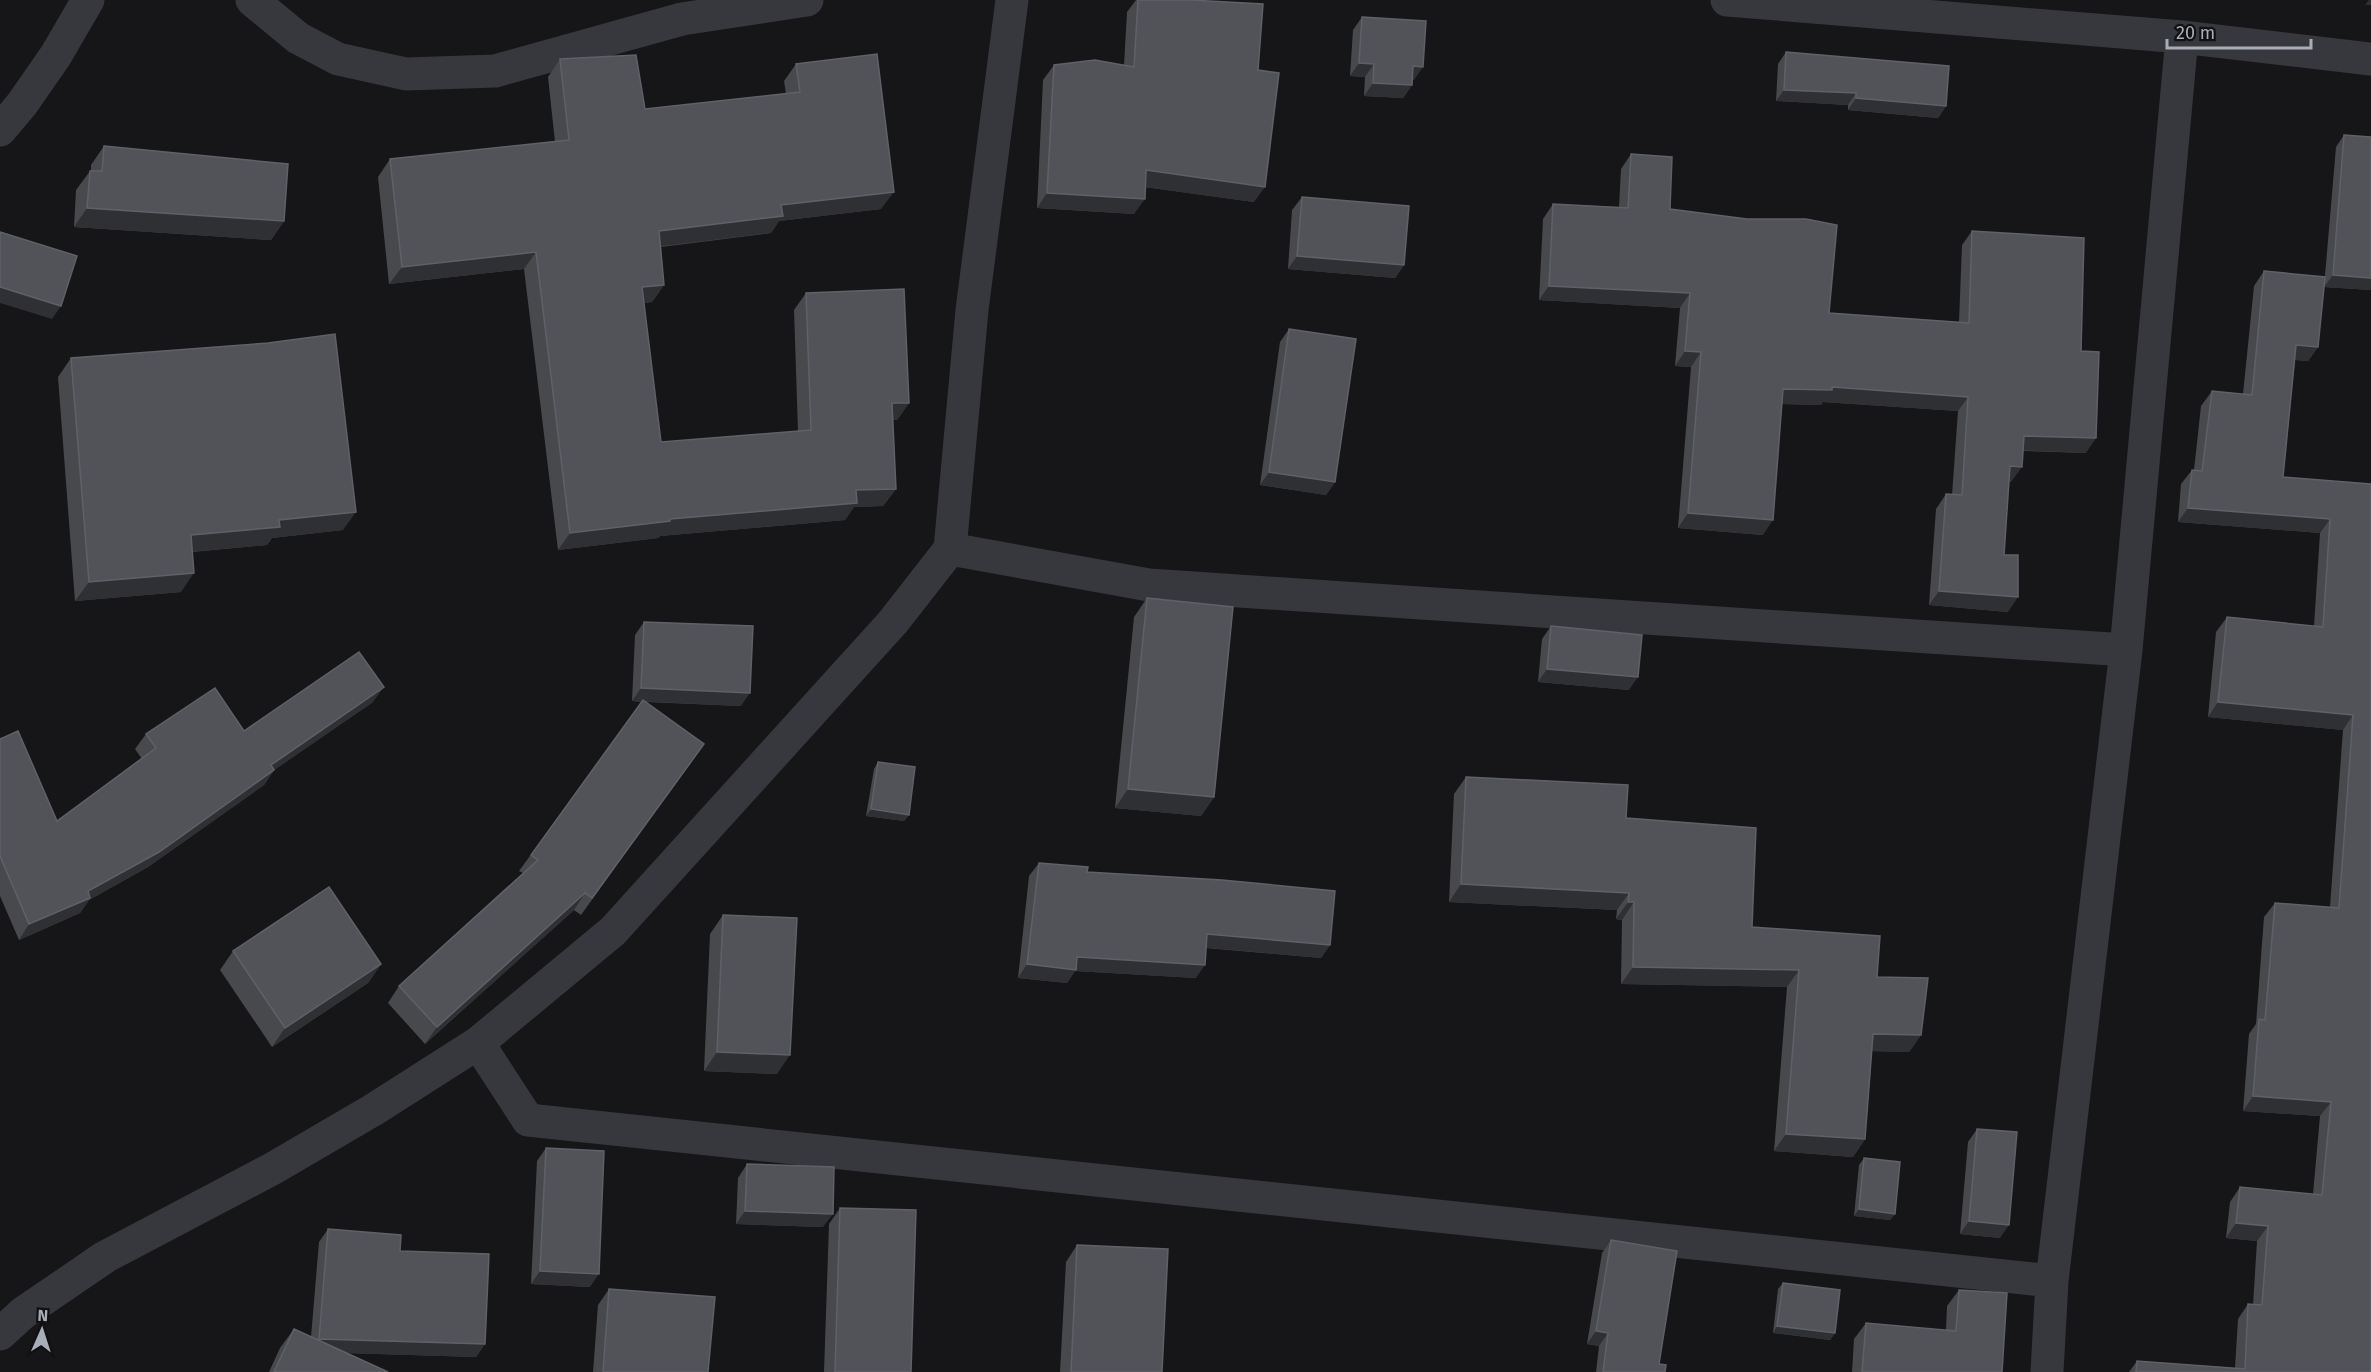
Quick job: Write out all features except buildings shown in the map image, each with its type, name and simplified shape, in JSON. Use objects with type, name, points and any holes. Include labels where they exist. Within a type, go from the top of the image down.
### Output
[{"type":"street","points":[[0,130],[22,104],[56,55],[88,0]]},
{"type":"street","points":[[252,0],[298,38],[338,59],[406,74],[495,71],[682,19],[807,0]]},
{"type":"street","points":[[0,1334],[23,1313],[105,1257],[272,1169],[373,1110],[478,1043],[613,931],[893,622],[950,549],[972,310],[1012,0]]},
{"type":"street","points":[[1727,0],[2182,38],[2371,59]]},
{"type":"street","points":[[2047,1372],[2052,1281],[2126,650],[2182,38]]},
{"type":"street","points":[[950,549],[1149,585],[2126,650]]},
{"type":"street","points":[[478,1043],[528,1120],[2052,1281]]}]
